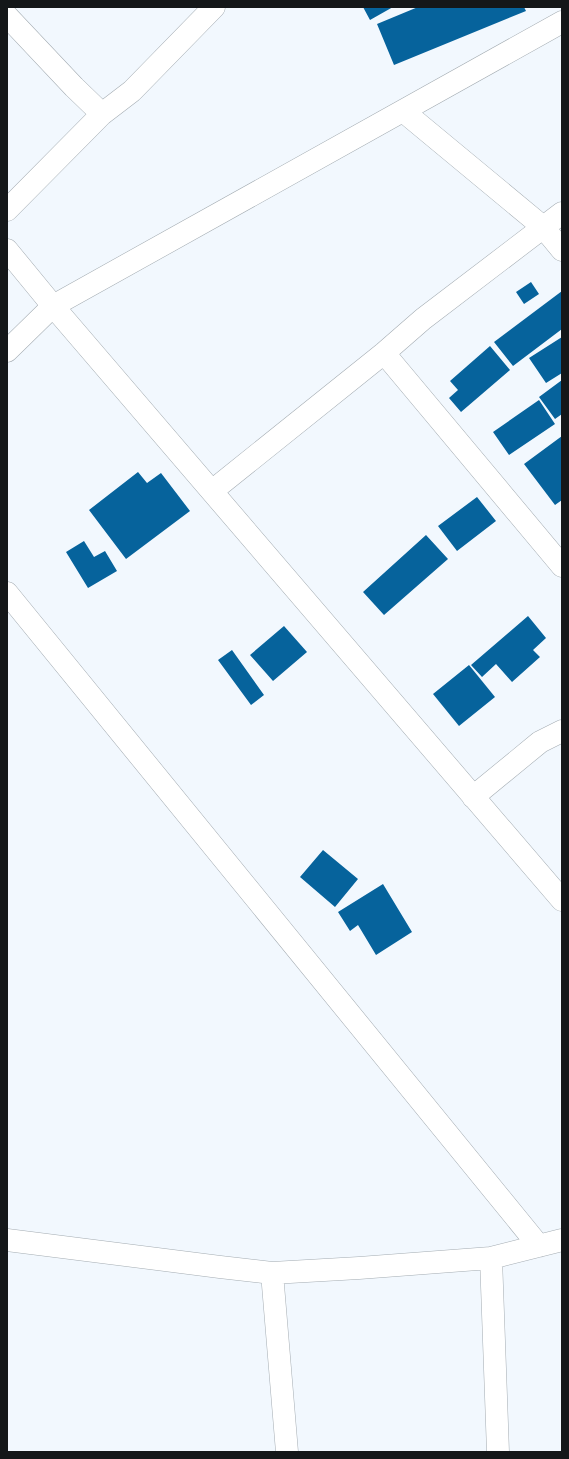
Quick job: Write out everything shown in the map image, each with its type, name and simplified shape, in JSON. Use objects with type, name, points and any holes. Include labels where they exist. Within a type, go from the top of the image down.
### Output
[{"type":"street","points":[[7,210],[102,114],[132,91],[214,7]]},
{"type":"street","points":[[7,16],[74,87],[102,114]]},
{"type":"street","points":[[7,351],[53,306],[562,22]]},
{"type":"street","points":[[403,111],[543,227],[562,250]]},
{"type":"street","points":[[212,491],[384,353],[423,319],[562,213]]},
{"type":"street","points":[[7,250],[53,306],[562,900]]},
{"type":"street","points":[[384,353],[562,566]]},
{"type":"street","points":[[7,593],[539,1246]]},
{"type":"street","points":[[473,797],[540,742],[562,731]]},
{"type":"street","points":[[7,1240],[220,1267],[272,1272],[359,1268],[491,1258],[562,1240]]},
{"type":"street","points":[[491,1258],[498,1452]]},
{"type":"street","points":[[272,1272],[287,1452]]},
{"type":"building","points":[[363,7],[393,7],[370,20]]},
{"type":"building","points":[[418,7],[524,7],[526,11],[394,65],[377,24]]},
{"type":"building","points":[[531,282],[539,294],[524,304],[516,292]]},
{"type":"building","points":[[562,291],[562,329],[513,366],[494,342]]},
{"type":"building","points":[[562,337],[562,373],[546,383],[529,358]]},
{"type":"building","points":[[490,346],[510,370],[461,412],[449,398],[458,390],[450,381]]},
{"type":"building","points":[[562,380],[562,414],[555,419],[539,397]]},
{"type":"building","points":[[539,400],[555,424],[509,455],[493,432]]},
{"type":"building","points":[[562,436],[562,500],[555,505],[524,464]]},
{"type":"building","points":[[138,472],[147,483],[161,473],[190,511],[126,559],[89,510]]},
{"type":"building","points":[[477,497],[496,521],[457,551],[438,526]]},
{"type":"building","points":[[426,535],[448,559],[384,615],[363,592]]},
{"type":"building","points":[[84,541],[94,557],[105,551],[117,571],[88,588],[66,552]]},
{"type":"building","points":[[528,616],[546,638],[533,650],[540,657],[512,682],[496,664],[482,677],[471,665]]},
{"type":"building","points":[[284,626],[307,652],[273,681],[250,655]]},
{"type":"building","points":[[232,650],[264,695],[251,705],[218,660]]},
{"type":"building","points":[[469,665],[495,697],[459,726],[433,694]]},
{"type":"building","points":[[323,850],[358,879],[335,907],[300,877]]},
{"type":"building","points":[[383,884],[412,932],[376,955],[358,925],[350,931],[338,912]]}]
